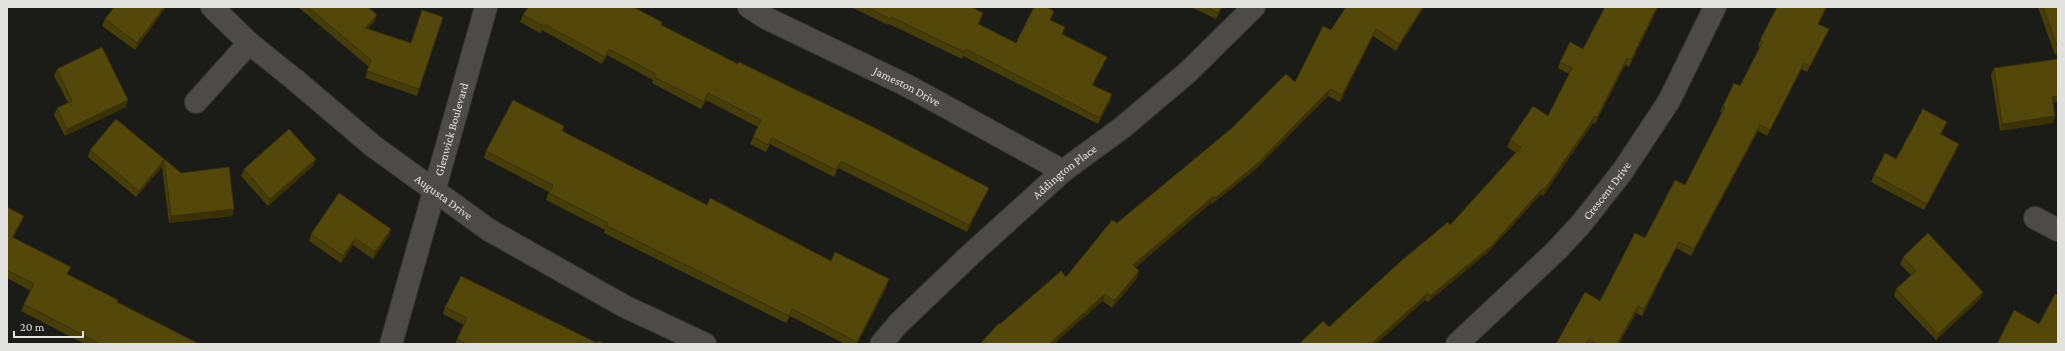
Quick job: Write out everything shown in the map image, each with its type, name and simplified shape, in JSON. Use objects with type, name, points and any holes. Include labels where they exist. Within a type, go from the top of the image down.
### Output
[{"type":"street","name":"Augusta Drive","points":[[212,7],[249,43],[373,146],[435,193],[489,230],[520,249],[624,306],[705,344]]},
{"type":"street","name":"Glenwick Boulevard","points":[[391,344],[435,193],[486,7]]},
{"type":"street","name":"Jameston Drive","points":[[749,7],[766,18],[908,86],[1063,171]]},
{"type":"street","name":"Addington Place","points":[[881,344],[898,324],[970,255],[1063,171],[1123,127],[1188,72],[1254,7]]},
{"type":"street","name":"Crescent Drive","points":[[1462,343],[1557,250],[1581,224],[1622,172],[1668,101],[1715,7]]},
{"type":"street","points":[[196,102],[249,43]]},
{"type":"street","points":[[2035,218],[2058,230]]},
{"type":"building","points":[[114,7],[164,7],[137,43],[105,19]]},
{"type":"building","points":[[308,7],[368,7],[377,15],[365,28],[411,43],[422,10],[443,17],[419,89],[367,71],[371,60]]},
{"type":"building","points":[[528,7],[633,7],[662,22],[661,25],[738,64],[739,62],[873,127],[989,188],[969,225],[841,161],[836,170],[772,138],[768,145],[753,137],[761,120],[708,93],[704,102],[654,77],[656,74],[609,49],[605,57],[544,24],[543,26],[523,15]]},
{"type":"building","points":[[867,7],[971,7],[983,13],[978,24],[1016,43],[1034,7],[1046,7],[1054,11],[1050,20],[1065,27],[1062,34],[1107,57],[1092,85],[1112,94],[1100,118],[966,49],[964,52],[891,17],[890,19]]},
{"type":"building","points":[[1207,7],[1221,7],[1218,13]]},
{"type":"building","points":[[1346,7],[1423,7],[1399,44],[1376,29],[1342,95],[1330,89],[1258,163],[1215,198],[1214,196],[1133,265],[1139,271],[1114,301],[1105,294],[1049,344],[980,344],[999,323],[1000,324],[1061,271],[1066,277],[1112,220],[1117,223],[1232,128],[1286,74],[1295,82],[1323,26],[1331,30]]},
{"type":"building","points":[[1605,7],[1657,7],[1631,60],[1627,58],[1597,117],[1595,116],[1545,189],[1543,188],[1491,246],[1430,296],[1428,293],[1371,344],[1369,342],[1367,344],[1299,344],[1323,321],[1329,327],[1401,261],[1448,222],[1450,225],[1521,147],[1510,140],[1533,106],[1548,116],[1572,68],[1560,62],[1570,42],[1583,49]]},
{"type":"building","points":[[1777,7],[1826,7],[1818,24],[1829,29],[1810,66],[1804,63],[1770,130],[1760,125],[1694,249],[1679,242],[1644,309],[1638,306],[1617,344],[1597,344],[1589,339],[1586,344],[1556,344],[1585,292],[1600,301],[1635,233],[1645,238],[1675,180],[1685,185],[1725,107],[1723,106],[1734,83],[1740,86],[1763,41],[1760,40]]},
{"type":"building","points":[[2043,7],[2058,7],[2058,48]]},
{"type":"building","points":[[102,47],[128,100],[67,129],[57,108],[72,101],[57,69]]},
{"type":"building","points":[[2058,59],[2058,96],[2052,97],[2055,116],[2002,124],[1994,68]]},
{"type":"building","points":[[513,100],[564,126],[562,131],[707,205],[710,198],[831,261],[835,252],[889,279],[857,342],[792,309],[789,316],[607,226],[608,223],[549,193],[553,185],[486,151]]},
{"type":"building","points":[[1923,109],[1947,122],[1940,134],[1959,144],[1927,204],[1874,175],[1885,153],[1896,159]]},
{"type":"building","points":[[116,119],[181,173],[229,167],[234,209],[171,216],[164,160],[139,191],[90,150]]},
{"type":"building","points":[[289,129],[316,159],[270,199],[244,169]]},
{"type":"building","points":[[339,193],[391,229],[375,252],[355,238],[343,256],[311,234]]},
{"type":"building","points":[[7,207],[24,216],[12,237],[71,267],[67,274],[118,300],[117,302],[199,344],[100,344],[24,304],[34,284],[7,270]]},
{"type":"building","points":[[1928,233],[1983,292],[1938,334],[1896,289],[1916,271],[1903,257]]},
{"type":"building","points":[[461,276],[597,343],[598,341],[605,344],[466,344],[457,339],[467,318],[445,307]]},
{"type":"building","points":[[2055,294],[2058,295],[2058,344],[1997,344],[2014,310],[2039,324]]}]
